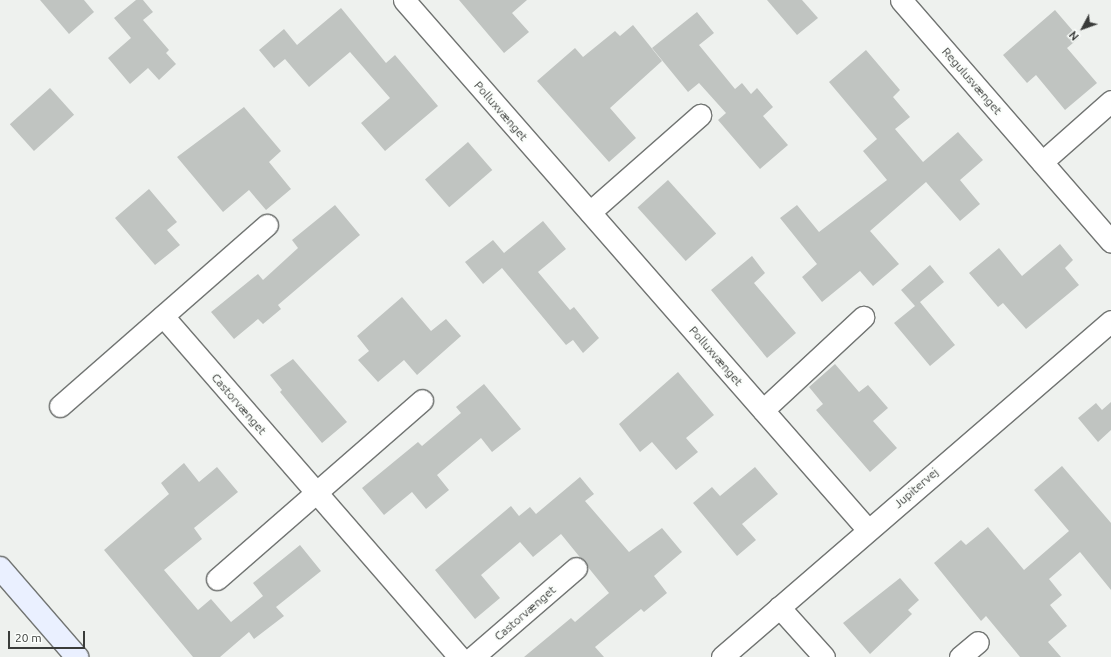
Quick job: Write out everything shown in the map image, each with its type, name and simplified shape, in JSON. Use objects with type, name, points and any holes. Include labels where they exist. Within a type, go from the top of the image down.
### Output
[{"type":"street","name":"Regulusvænget","points":[[901,0],[1111,242]]},
{"type":"street","name":"Polluxvænget","points":[[413,3],[590,212],[868,530]]},
{"type":"street","points":[[1042,162],[1111,102]]},
{"type":"street","points":[[590,212],[700,115]]},
{"type":"street","points":[[60,406],[267,225]]},
{"type":"street","name":"Castorvænget","points":[[162,316],[459,657]]},
{"type":"street","points":[[763,410],[863,317]]},
{"type":"street","name":"Jupitervej","points":[[722,657],[1111,321]]},
{"type":"street","points":[[217,579],[422,400]]},
{"type":"street","points":[[0,568],[77,657]]},
{"type":"street","name":"Castorvænget","points":[[473,657],[576,568]]},
{"type":"street","points":[[779,607],[824,657]]},
{"type":"street","points":[[960,657],[978,642]]},
{"type":"building","points":[[40,0],[84,0],[94,12],[69,34]]},
{"type":"building","points":[[136,0],[143,0],[153,12],[143,20],[169,50],[166,53],[176,64],[159,80],[148,68],[130,84],[108,58],[131,38],[114,18]]},
{"type":"building","points":[[459,0],[527,0],[512,13],[529,32],[504,53]]},
{"type":"building","points":[[767,0],[802,0],[818,18],[797,35]]},
{"type":"building","points":[[341,8],[386,63],[395,55],[438,106],[385,151],[361,123],[390,98],[350,52],[309,87],[285,59],[274,68],[259,50],[284,29],[297,45]]},
{"type":"building","points":[[1055,10],[1079,38],[1067,48],[1097,83],[1065,110],[1036,75],[1027,83],[1003,55]]},
{"type":"building","points":[[697,12],[714,33],[699,45],[735,89],[742,83],[751,94],[757,88],[773,107],[763,116],[788,145],[760,169],[718,120],[726,113],[699,83],[688,92],[652,48]]},
{"type":"building","points":[[633,25],[662,61],[610,108],[636,138],[609,162],[537,81],[575,48],[583,57],[615,31],[620,36]]},
{"type":"building","points":[[866,50],[900,90],[893,97],[910,117],[895,129],[923,162],[958,132],[983,160],[960,180],[980,204],[960,221],[926,182],[870,231],[899,264],[873,286],[860,271],[822,302],[802,277],[817,264],[780,218],[797,205],[819,232],[887,180],[863,151],[877,139],[829,82]]},
{"type":"building","points":[[50,88],[74,115],[34,151],[10,124]]},
{"type":"building","points":[[244,107],[281,151],[269,162],[291,189],[266,210],[249,190],[223,212],[177,157]]},
{"type":"building","points":[[468,142],[492,170],[449,207],[425,179]]},
{"type":"building","points":[[668,180],[716,234],[686,261],[638,207]]},
{"type":"building","points":[[149,189],[177,222],[167,230],[180,245],[155,265],[115,218]]},
{"type":"building","points":[[335,205],[360,235],[278,305],[281,309],[263,324],[258,319],[234,339],[211,312],[258,274],[263,280],[298,248],[292,240]]},
{"type":"building","points":[[543,221],[566,249],[538,272],[570,310],[574,307],[599,338],[583,353],[573,340],[566,345],[502,268],[483,284],[465,262],[493,240],[504,253]]},
{"type":"building","points":[[1060,244],[1073,260],[1065,268],[1079,285],[1026,329],[1003,303],[998,307],[969,273],[999,248],[1022,276]]},
{"type":"building","points":[[752,256],[765,273],[754,283],[796,333],[767,358],[711,290]]},
{"type":"building","points":[[930,265],[944,282],[920,302],[955,345],[930,366],[894,323],[915,306],[901,290]]},
{"type":"building","points":[[402,297],[431,331],[446,319],[461,336],[417,375],[404,360],[378,382],[358,360],[369,351],[357,336]]},
{"type":"building","points":[[293,359],[347,422],[322,443],[280,392],[282,390],[270,375]]},
{"type":"building","points":[[835,364],[859,392],[868,385],[888,408],[873,421],[897,448],[870,472],[816,410],[823,404],[809,387]]},
{"type":"building","points":[[678,372],[714,415],[686,438],[698,452],[676,470],[652,442],[640,452],[619,424]]},
{"type":"building","points":[[484,384],[521,429],[492,452],[481,438],[437,475],[449,490],[426,509],[412,492],[384,515],[362,488],[418,442],[422,446],[461,413],[456,407]]},
{"type":"building","points":[[1111,402],[1111,430],[1098,442],[1078,418],[1096,403],[1102,410]]},
{"type":"building","points":[[184,463],[199,482],[217,467],[238,492],[194,528],[202,539],[164,570],[198,610],[211,599],[231,622],[263,596],[253,583],[300,545],[321,571],[276,607],[284,616],[254,639],[249,632],[220,657],[193,657],[104,550],[169,494],[161,483]]},
{"type":"building","points":[[1062,466],[1111,523],[1111,590],[1080,552],[1049,579],[1062,595],[1050,605],[1067,626],[1048,642],[1061,657],[1020,657],[986,616],[981,621],[934,563],[961,540],[966,545],[988,527],[1024,570],[1069,531],[1034,490]]},
{"type":"building","points":[[755,467],[778,494],[742,524],[756,540],[737,556],[693,503],[712,487],[720,496]]},
{"type":"building","points":[[580,477],[594,494],[585,501],[629,552],[662,528],[682,552],[654,576],[667,593],[644,612],[641,609],[595,647],[604,657],[524,657],[571,618],[575,622],[609,593],[561,534],[533,557],[520,542],[481,575],[500,598],[475,619],[435,570],[511,506],[519,516],[530,507],[536,514]]},
{"type":"building","points":[[900,578],[919,600],[908,610],[912,614],[870,654],[843,623]]}]
